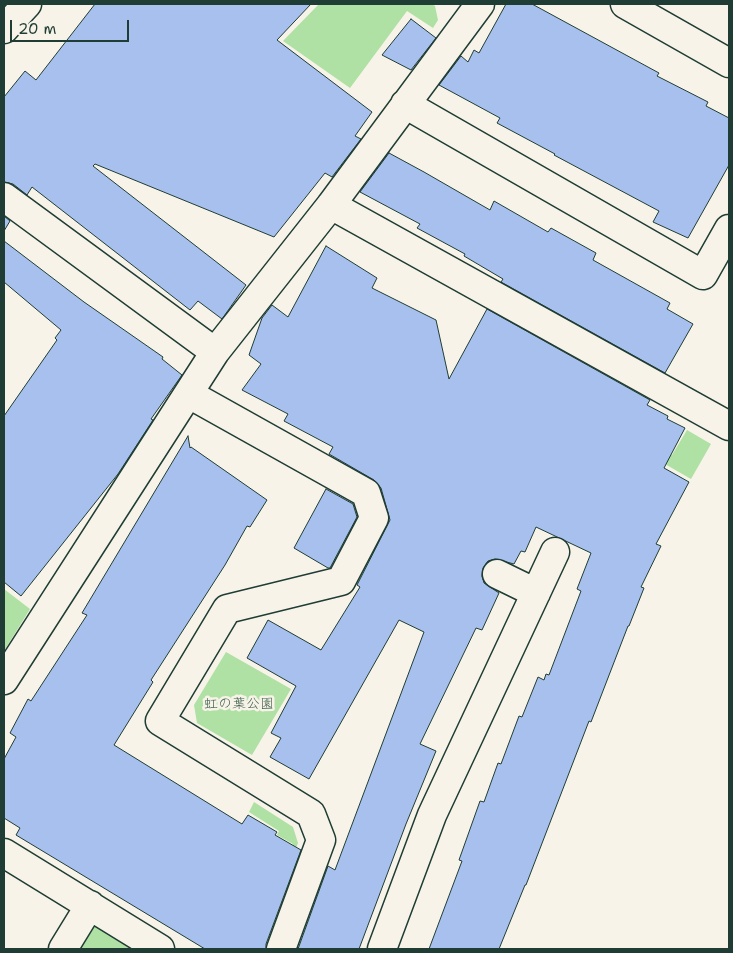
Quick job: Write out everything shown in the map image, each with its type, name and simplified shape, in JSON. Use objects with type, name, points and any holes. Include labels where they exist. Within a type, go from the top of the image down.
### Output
[{"type":"street","points":[[4,30],[27,4]]},
{"type":"street","points":[[625,4],[729,63]]},
{"type":"street","points":[[4,680],[215,352],[331,205],[405,104],[469,7]]},
{"type":"street","points":[[405,104],[703,275],[729,229]]},
{"type":"street","points":[[4,198],[215,352]]},
{"type":"street","points":[[331,205],[729,426]]},
{"type":"street","points":[[189,394],[366,493],[374,518],[341,581],[228,609],[160,721],[311,814],[321,840],[281,949]]},
{"type":"street","points":[[382,949],[432,815],[555,552]]},
{"type":"street","points":[[497,574],[536,593]]},
{"type":"street","points":[[4,853],[160,949]]},
{"type":"street","points":[[63,949],[90,906]]},
{"type":"green space","points":[[319,4],[432,4],[435,6],[438,20],[433,28],[407,11],[350,88],[283,41]]},
{"type":"green space","points":[[687,430],[711,444],[691,479],[651,456],[657,446],[672,455]]},
{"type":"green space","points":[[4,589],[30,609],[4,651]]},
{"type":"green space","name":"虹の葉公園","points":[[226,652],[291,689],[252,755],[197,723],[194,705]]},
{"type":"green space","points":[[254,802],[293,827],[298,843],[282,885],[280,866],[293,844],[277,835],[279,831],[249,812]]},
{"type":"green space","points":[[95,926],[135,949],[80,949]]},
{"type":"building","points":[[95,4],[311,4],[277,40],[372,112],[355,136],[361,139],[332,177],[325,173],[274,237],[95,164],[93,166],[246,285],[222,319],[198,301],[190,310],[32,187],[27,195],[13,184],[4,182],[4,97],[25,71],[36,80]]},
{"type":"building","points":[[506,4],[532,4],[659,73],[657,76],[708,102],[706,106],[729,118],[729,165],[688,238],[653,222],[659,211],[497,123],[500,118],[439,85],[461,56],[468,62],[474,50],[479,53]]},
{"type":"building","points":[[411,19],[436,38],[411,70],[382,55]]},
{"type":"building","points":[[389,153],[490,210],[494,201],[548,232],[551,228],[596,253],[593,260],[670,303],[667,309],[693,324],[665,373],[501,282],[503,279],[464,256],[465,254],[417,228],[420,224],[360,192]]},
{"type":"building","points":[[4,216],[10,221],[4,231]]},
{"type":"building","points":[[4,241],[84,302],[163,357],[162,359],[182,375],[151,419],[153,420],[118,474],[21,596],[4,582],[4,416],[57,340],[55,338],[61,330],[4,282]]},
{"type":"building","points":[[326,246],[377,278],[372,288],[436,320],[449,379],[487,309],[650,400],[647,405],[668,416],[667,419],[685,428],[664,468],[689,482],[656,544],[661,546],[641,587],[644,588],[499,949],[429,949],[462,861],[459,860],[480,801],[484,802],[498,763],[501,764],[519,716],[522,717],[538,677],[544,680],[546,674],[549,675],[581,591],[577,589],[591,553],[536,527],[525,552],[521,551],[514,564],[495,559],[488,561],[483,568],[482,576],[484,583],[499,593],[482,630],[476,628],[420,744],[436,751],[406,824],[359,949],[298,949],[328,866],[335,870],[424,632],[399,620],[309,779],[270,757],[281,738],[271,733],[296,686],[247,658],[268,620],[321,650],[360,587],[357,585],[390,520],[381,488],[374,480],[329,454],[333,447],[284,421],[288,414],[242,390],[261,364],[249,355],[262,318],[272,305],[288,317]]},
{"type":"building","points":[[188,436],[190,448],[267,500],[250,527],[247,526],[225,565],[151,680],[153,682],[114,745],[242,824],[248,815],[277,832],[275,835],[301,850],[266,944],[266,949],[205,949],[16,835],[20,828],[4,818],[4,759],[16,737],[10,733],[28,699],[31,701],[87,615],[82,613]]},
{"type":"building","points":[[326,489],[353,504],[357,517],[330,568],[294,548]]}]
